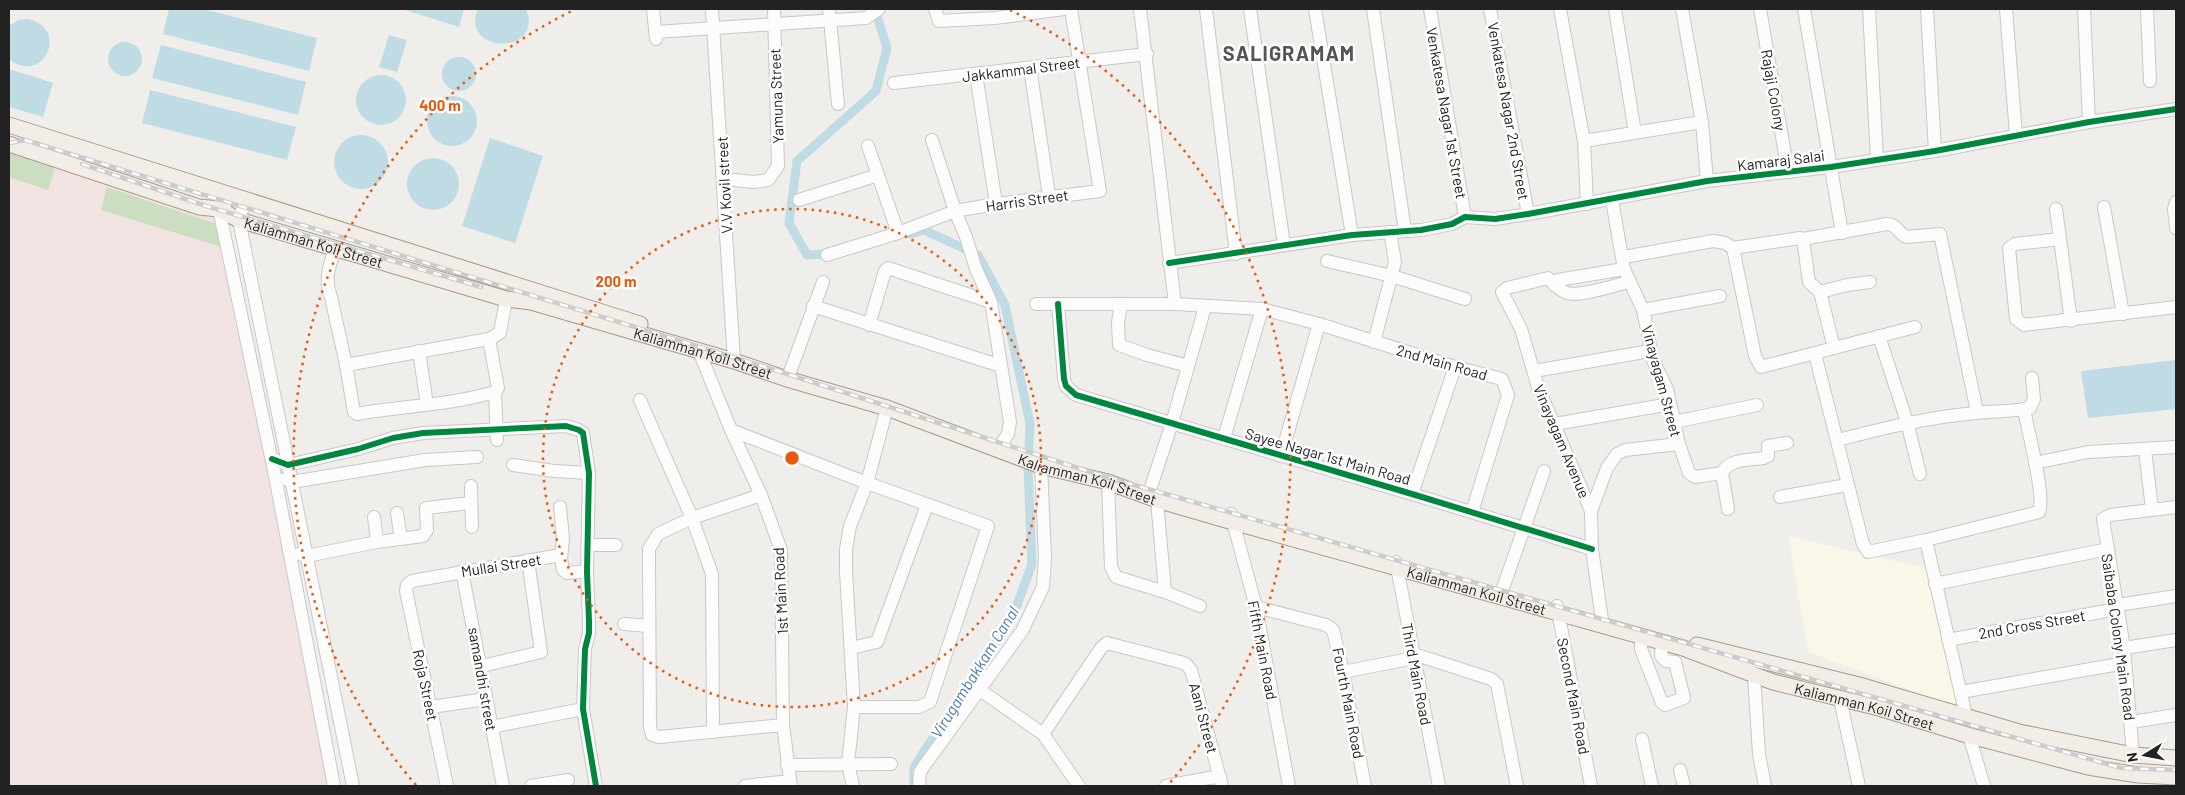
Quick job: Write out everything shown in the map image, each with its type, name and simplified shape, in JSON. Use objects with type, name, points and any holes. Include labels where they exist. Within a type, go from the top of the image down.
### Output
[{"type":"main road","name":"Kaliamman Koil Street","points":[[9,125],[346,230],[887,408],[941,424],[1005,446],[1037,462],[1232,518],[1311,536],[1397,565],[1684,648],[1754,676],[1879,708],[1969,736],[2139,781],[2176,777]]},
{"type":"main road","name":"Kaliamman Koil Street","points":[[9,144],[199,207],[220,209],[239,220],[335,250],[506,299],[531,302],[699,351],[734,357],[790,372],[889,401],[941,424]]},
{"type":"main road","name":"Kaliamman Koil Street","points":[[1037,462],[1110,476],[1153,495]]},
{"type":"main road","name":"Kaliamman Koil Street","points":[[1397,565],[1502,591],[1557,610]]},
{"type":"main road","name":"Kaliamman Koil Street","points":[[1603,624],[1859,685],[2019,732],[2133,755],[2176,758]]},
{"type":"street","points":[[653,9],[656,36],[714,28],[774,25],[829,14],[866,18],[879,9]]},
{"type":"street","name":"V.V Kovil street","points":[[712,9],[734,357]]},
{"type":"street","name":"Yamuna Street","points":[[724,179],[754,182],[768,180],[778,166],[774,9]]},
{"type":"street","points":[[937,15],[1064,9]]},
{"type":"street","points":[[1071,9],[1079,62]]},
{"type":"street","points":[[1140,9],[1147,54],[1175,304]]},
{"type":"street","points":[[1206,9],[1236,254]]},
{"type":"street","points":[[1250,9],[1284,245]]},
{"type":"street","points":[[1315,9],[1352,235]]},
{"type":"street","points":[[1373,9],[1405,231]]},
{"type":"street","name":"Venkatesa Nagar 1st Street","points":[[1430,9],[1465,217]]},
{"type":"street","name":"Venkatesa Nagar 2nd Street","points":[[1490,9],[1528,214]]},
{"type":"street","points":[[1560,9],[1584,141],[1587,204]]},
{"type":"street","points":[[1615,9],[1635,133]]},
{"type":"street","points":[[1682,9],[1702,122],[1707,181]]},
{"type":"street","name":"Rajaji Colony","points":[[1760,9],[1788,172]]},
{"type":"street","points":[[1804,9],[1842,233]]},
{"type":"street","points":[[1869,9],[1877,159]]},
{"type":"street","points":[[1927,9],[1935,151]]},
{"type":"street","points":[[2006,9],[2016,135]]},
{"type":"street","points":[[2084,9],[2089,122]]},
{"type":"street","points":[[2147,9],[2150,81]]},
{"type":"street","points":[[829,14],[838,104]]},
{"type":"street","name":"Jakkammal Street","points":[[894,83],[1147,54]]},
{"type":"street","name":"Harris Street","points":[[827,254],[898,233],[954,211],[1049,196],[1100,191],[1079,62]]},
{"type":"street","points":[[1030,68],[1049,196]]},
{"type":"street","points":[[976,74],[996,204]]},
{"type":"street","name":"Kamaraj Salai","points":[[1169,263],[1352,235],[1405,231],[1452,224],[1465,217],[1495,219],[1528,214],[1707,181],[1831,167],[1935,151],[2089,122],[2176,109]]},
{"type":"street","points":[[1584,141],[1702,122]]},
{"type":"street","points":[[932,140],[954,211],[966,237],[971,258],[991,302],[1010,422],[1005,446]]},
{"type":"street","points":[[868,146],[898,233]]},
{"type":"street","points":[[799,200],[878,175]]},
{"type":"street","points":[[239,198],[220,209],[272,458],[334,786]]},
{"type":"street","points":[[239,198],[239,220],[353,786]]},
{"type":"street","name":"Vinayagam Street","points":[[1603,624],[1592,549],[1591,510],[1607,468],[1618,454],[1625,450],[1679,444],[1667,389],[1658,374],[1650,351],[1643,310],[1630,282],[1624,263],[1612,200]]},
{"type":"street","points":[[2176,202],[2174,209],[2176,228]]},
{"type":"street","points":[[2104,207],[2124,314]]},
{"type":"street","points":[[2056,209],[2071,321]]},
{"type":"street","points":[[1630,282],[1575,294],[1567,293],[1554,285],[1558,280],[1713,241],[1733,248],[1800,238],[1803,240],[1886,224],[1897,227],[1902,235],[1906,237],[1940,234],[1977,412]]},
{"type":"street","points":[[1374,342],[1396,262],[1390,232]]},
{"type":"street","points":[[2060,239],[2015,244],[2009,248],[2016,319],[2024,325],[2071,321],[2176,307]]},
{"type":"street","points":[[1803,240],[1809,282],[1820,292],[1834,348]]},
{"type":"street","points":[[1733,248],[1756,361],[1761,367],[1915,327]]},
{"type":"street","points":[[335,250],[326,273],[328,290],[332,297],[354,412],[356,414],[473,398],[495,392]]},
{"type":"street","points":[[1327,261],[1392,276],[1465,300]]},
{"type":"street","points":[[869,325],[885,271],[888,268],[991,302]]},
{"type":"street","name":"Vinayagam Avenue","points":[[1554,285],[1548,278],[1507,288],[1502,291],[1521,329],[1538,387],[1591,510]]},
{"type":"street","points":[[790,372],[823,282]]},
{"type":"street","points":[[1820,292],[1847,285],[1870,282]]},
{"type":"street","points":[[1643,310],[1720,296]]},
{"type":"street","points":[[346,365],[489,339],[500,333],[506,299]]},
{"type":"street","name":"2nd Main Road","points":[[1036,304],[1175,304],[1262,309],[1319,324],[1455,367],[1502,379],[1508,395],[1472,512]]},
{"type":"street","name":"Sayee Nagar 1st Main Road","points":[[1058,304],[1064,379],[1066,386],[1076,395],[1592,549]]},
{"type":"street","points":[[1121,304],[1118,322],[1119,345],[1188,366]]},
{"type":"street","points":[[813,306],[1001,366]]},
{"type":"street","points":[[1166,592],[1153,495],[1205,307]]},
{"type":"street","points":[[1224,438],[1262,309]]},
{"type":"street","points":[[1281,456],[1319,324]]},
{"type":"street","points":[[1879,336],[1907,422],[1920,474]]},
{"type":"street","points":[[489,339],[497,384],[495,392],[497,435]]},
{"type":"street","points":[[419,351],[427,405]]},
{"type":"street","name":"1st Main Road","points":[[699,351],[731,430],[761,495],[781,550],[783,725],[790,784]]},
{"type":"street","points":[[1534,370],[1650,351]]},
{"type":"street","points":[[1815,354],[1838,440],[1847,485],[1863,544],[1868,552],[1926,540],[2039,512],[2041,504],[2024,409]]},
{"type":"street","points":[[1412,494],[1455,367]]},
{"type":"street","points":[[1838,440],[1907,422],[1977,412],[2005,412],[2030,408],[2034,403],[2032,378]]},
{"type":"street","points":[[640,400],[692,518],[712,574],[713,732]]},
{"type":"street","points":[[1555,424],[1670,404]]},
{"type":"street","points":[[1674,422],[1757,405]]},
{"type":"street","points":[[853,786],[848,764],[854,707],[846,549],[850,526],[867,483],[887,408]]},
{"type":"street","points":[[272,458],[288,465],[423,433],[497,435],[566,426],[583,433],[589,473],[587,571],[589,633],[585,649],[583,710],[596,786]]},
{"type":"street","points":[[731,430],[867,483],[988,526],[930,702],[919,707],[854,707]]},
{"type":"street","points":[[1728,509],[1722,473],[1728,464],[1766,458],[1768,446],[1788,443]]},
{"type":"street","points":[[1679,444],[1691,476],[1722,473]]},
{"type":"street","points":[[2035,463],[2088,452],[2176,447]]},
{"type":"street","points":[[2145,450],[2152,510],[2176,507]]},
{"type":"street","points":[[275,476],[292,482],[425,460],[477,457]]},
{"type":"street","points":[[919,786],[920,772],[1022,631],[1043,587],[1045,557],[1037,462]]},
{"type":"street","points":[[513,465],[554,471],[589,473]]},
{"type":"street","points":[[1502,591],[1544,471]]},
{"type":"street","points":[[1108,482],[1112,572],[1121,579],[1166,592],[1200,606]]},
{"type":"street","points":[[1780,497],[1847,485]]},
{"type":"street","points":[[470,486],[472,527]]},
{"type":"street","points":[[761,495],[692,518],[658,534],[652,542],[649,563],[650,727],[652,735],[659,737],[783,725]]},
{"type":"street","points":[[289,551],[307,556],[377,542],[426,535],[426,508],[470,503]]},
{"type":"street","points":[[851,648],[877,642],[927,505]]},
{"type":"street","points":[[560,507],[563,538],[561,559]]},
{"type":"street","name":"Saibaba Colony Main Road","points":[[2133,755],[2124,648],[2103,519],[2110,515],[2152,510]]},
{"type":"street","points":[[397,513],[401,539]]},
{"type":"street","points":[[374,517],[377,542]]},
{"type":"street","name":"Fifth Main Road","points":[[1232,518],[1256,607],[1289,786]]},
{"type":"street","points":[[1926,540],[1966,716]]},
{"type":"street","points":[[589,544],[616,545]]},
{"type":"street","points":[[1935,584],[2108,549]]},
{"type":"street","name":"Mullai Street","points":[[407,585],[412,581],[462,571],[556,556],[561,559],[563,570],[567,573],[587,571]]},
{"type":"street","points":[[482,666],[540,653],[528,560]]},
{"type":"street","name":"Third Main Road","points":[[1397,565],[1439,786]]},
{"type":"street","name":"samandhi street","points":[[462,571],[482,666],[491,727],[503,786]]},
{"type":"street","name":"Roja Street","points":[[407,585],[406,591],[447,786]]},
{"type":"street","name":"2nd Cross Street","points":[[1948,640],[2176,596]]},
{"type":"street","name":"Fourth Main Road","points":[[1256,607],[1330,627],[1335,636],[1343,672],[1365,786]]},
{"type":"street","name":"Second Main Road","points":[[1557,610],[1591,786]]},
{"type":"street","points":[[624,624],[649,626]]},
{"type":"street","points":[[1641,637],[1641,649],[1662,703],[1665,705],[1684,698],[1676,662],[1666,661],[1662,656],[1662,643]]},
{"type":"street","points":[[2124,648],[2176,640]]},
{"type":"street","name":"Aani Street","points":[[1043,734],[1101,648],[1112,643],[1186,664],[1191,670],[1221,781]]},
{"type":"street","points":[[1343,672],[1414,656],[1491,679],[1498,684],[1517,786]]},
{"type":"street","points":[[1961,692],[2125,663]]},
{"type":"street","points":[[1754,676],[1759,754],[1765,786]]},
{"type":"street","points":[[980,690],[1043,734],[1079,786]]},
{"type":"street","points":[[430,707],[486,698]]},
{"type":"street","points":[[1840,699],[1858,786]]},
{"type":"street","points":[[491,727],[583,710]]},
{"type":"street","points":[[2131,722],[2176,715]]},
{"type":"street","points":[[1969,736],[1984,786]]},
{"type":"street","points":[[1642,739],[1652,786]]},
{"type":"street","points":[[787,765],[891,764]]},
{"type":"street","points":[[1680,770],[1684,786]]},
{"type":"street","points":[[531,786],[568,780]]},
{"type":"street","points":[[1166,786],[1221,781]]},
{"type":"street","points":[[745,786],[790,784]]},
{"type":"shaded area","points":[[9,151],[226,222],[332,786],[9,786]]},
{"type":"shaded area","points":[[1788,536],[1926,568],[1958,708],[1808,652]]},
{"type":"green space","points":[[9,141],[25,145],[55,169],[48,190],[9,177]]},
{"type":"green space","points":[[107,187],[216,224],[225,248],[101,210]]},
{"type":"water","points":[[169,9],[203,9],[317,38],[309,71],[163,34]]},
{"type":"water","points":[[402,9],[464,9],[459,27]]},
{"type":"water","points":[[478,9],[526,9],[529,24],[524,35],[514,42],[502,44],[490,41],[480,35],[475,24]]},
{"type":"water","points":[[27,19],[40,24],[48,33],[50,43],[41,61],[32,66],[21,66],[9,59],[9,26],[19,20]]},
{"type":"water","points":[[389,35],[407,40],[397,72],[379,67]]},
{"type":"water","points":[[125,42],[137,47],[142,59],[137,71],[125,76],[113,71],[108,59],[113,47]]},
{"type":"water","points":[[161,45],[306,82],[298,115],[152,78]]},
{"type":"water","points":[[459,57],[466,58],[471,62],[475,67],[475,81],[471,86],[466,90],[459,91],[452,90],[447,86],[443,81],[442,74],[443,67],[447,62],[452,58]]},
{"type":"water","points":[[9,69],[53,83],[43,117],[9,107]]},
{"type":"water","points":[[376,75],[386,75],[399,82],[406,95],[406,105],[399,118],[386,125],[376,125],[367,121],[360,114],[356,105],[356,95],[360,86],[367,79]]},
{"type":"water","points":[[150,90],[296,127],[287,160],[142,123]]},
{"type":"water","points":[[452,96],[462,98],[470,103],[475,111],[477,121],[475,131],[470,139],[462,144],[452,146],[442,144],[434,139],[429,131],[427,121],[429,111],[434,103],[442,98]]},
{"type":"water","points":[[356,135],[366,135],[376,139],[384,147],[388,162],[384,177],[376,185],[366,189],[356,189],[346,185],[338,177],[334,167],[334,157],[338,147],[346,139]]},
{"type":"water","points":[[490,138],[543,156],[515,243],[462,226]]},
{"type":"water","points":[[428,158],[438,158],[452,165],[459,179],[459,189],[452,203],[438,210],[428,210],[418,206],[411,199],[407,189],[407,179],[411,169],[418,162]]},
{"type":"water","points":[[2176,360],[2176,409],[2088,418],[2081,371]]},
{"type":"waterway","name":"Virugambakkam Canal","points":[[833,254],[807,255],[789,223],[797,161],[876,91],[887,48],[875,9]]},
{"type":"waterway","name":"Virugambakkam Canal","points":[[911,234],[924,230],[978,255],[1005,305],[1030,424],[1028,468],[1032,564],[1013,616],[914,767],[914,786]]},
{"type":"railway","points":[[9,143],[25,140],[775,370],[1103,476],[2121,768],[2176,770]]},
{"type":"railway","points":[[82,164],[206,206],[481,287]]},
{"type":"cycle path","points":[[1169,263],[1352,235],[1421,230],[1452,224],[1465,217],[1495,219],[1528,214],[1707,181],[1831,167],[1935,151],[2089,122],[2176,109]]},
{"type":"cycle path","points":[[1058,304],[1064,379],[1066,386],[1076,395],[1592,549]]},
{"type":"cycle path","points":[[272,459],[288,465],[358,449],[393,438],[423,433],[566,426],[583,433],[589,473],[587,571],[589,633],[585,649],[583,709],[596,786]]},
{"type":"district","name":"SALIGRAMAM","points":[[1289,53]]}]
